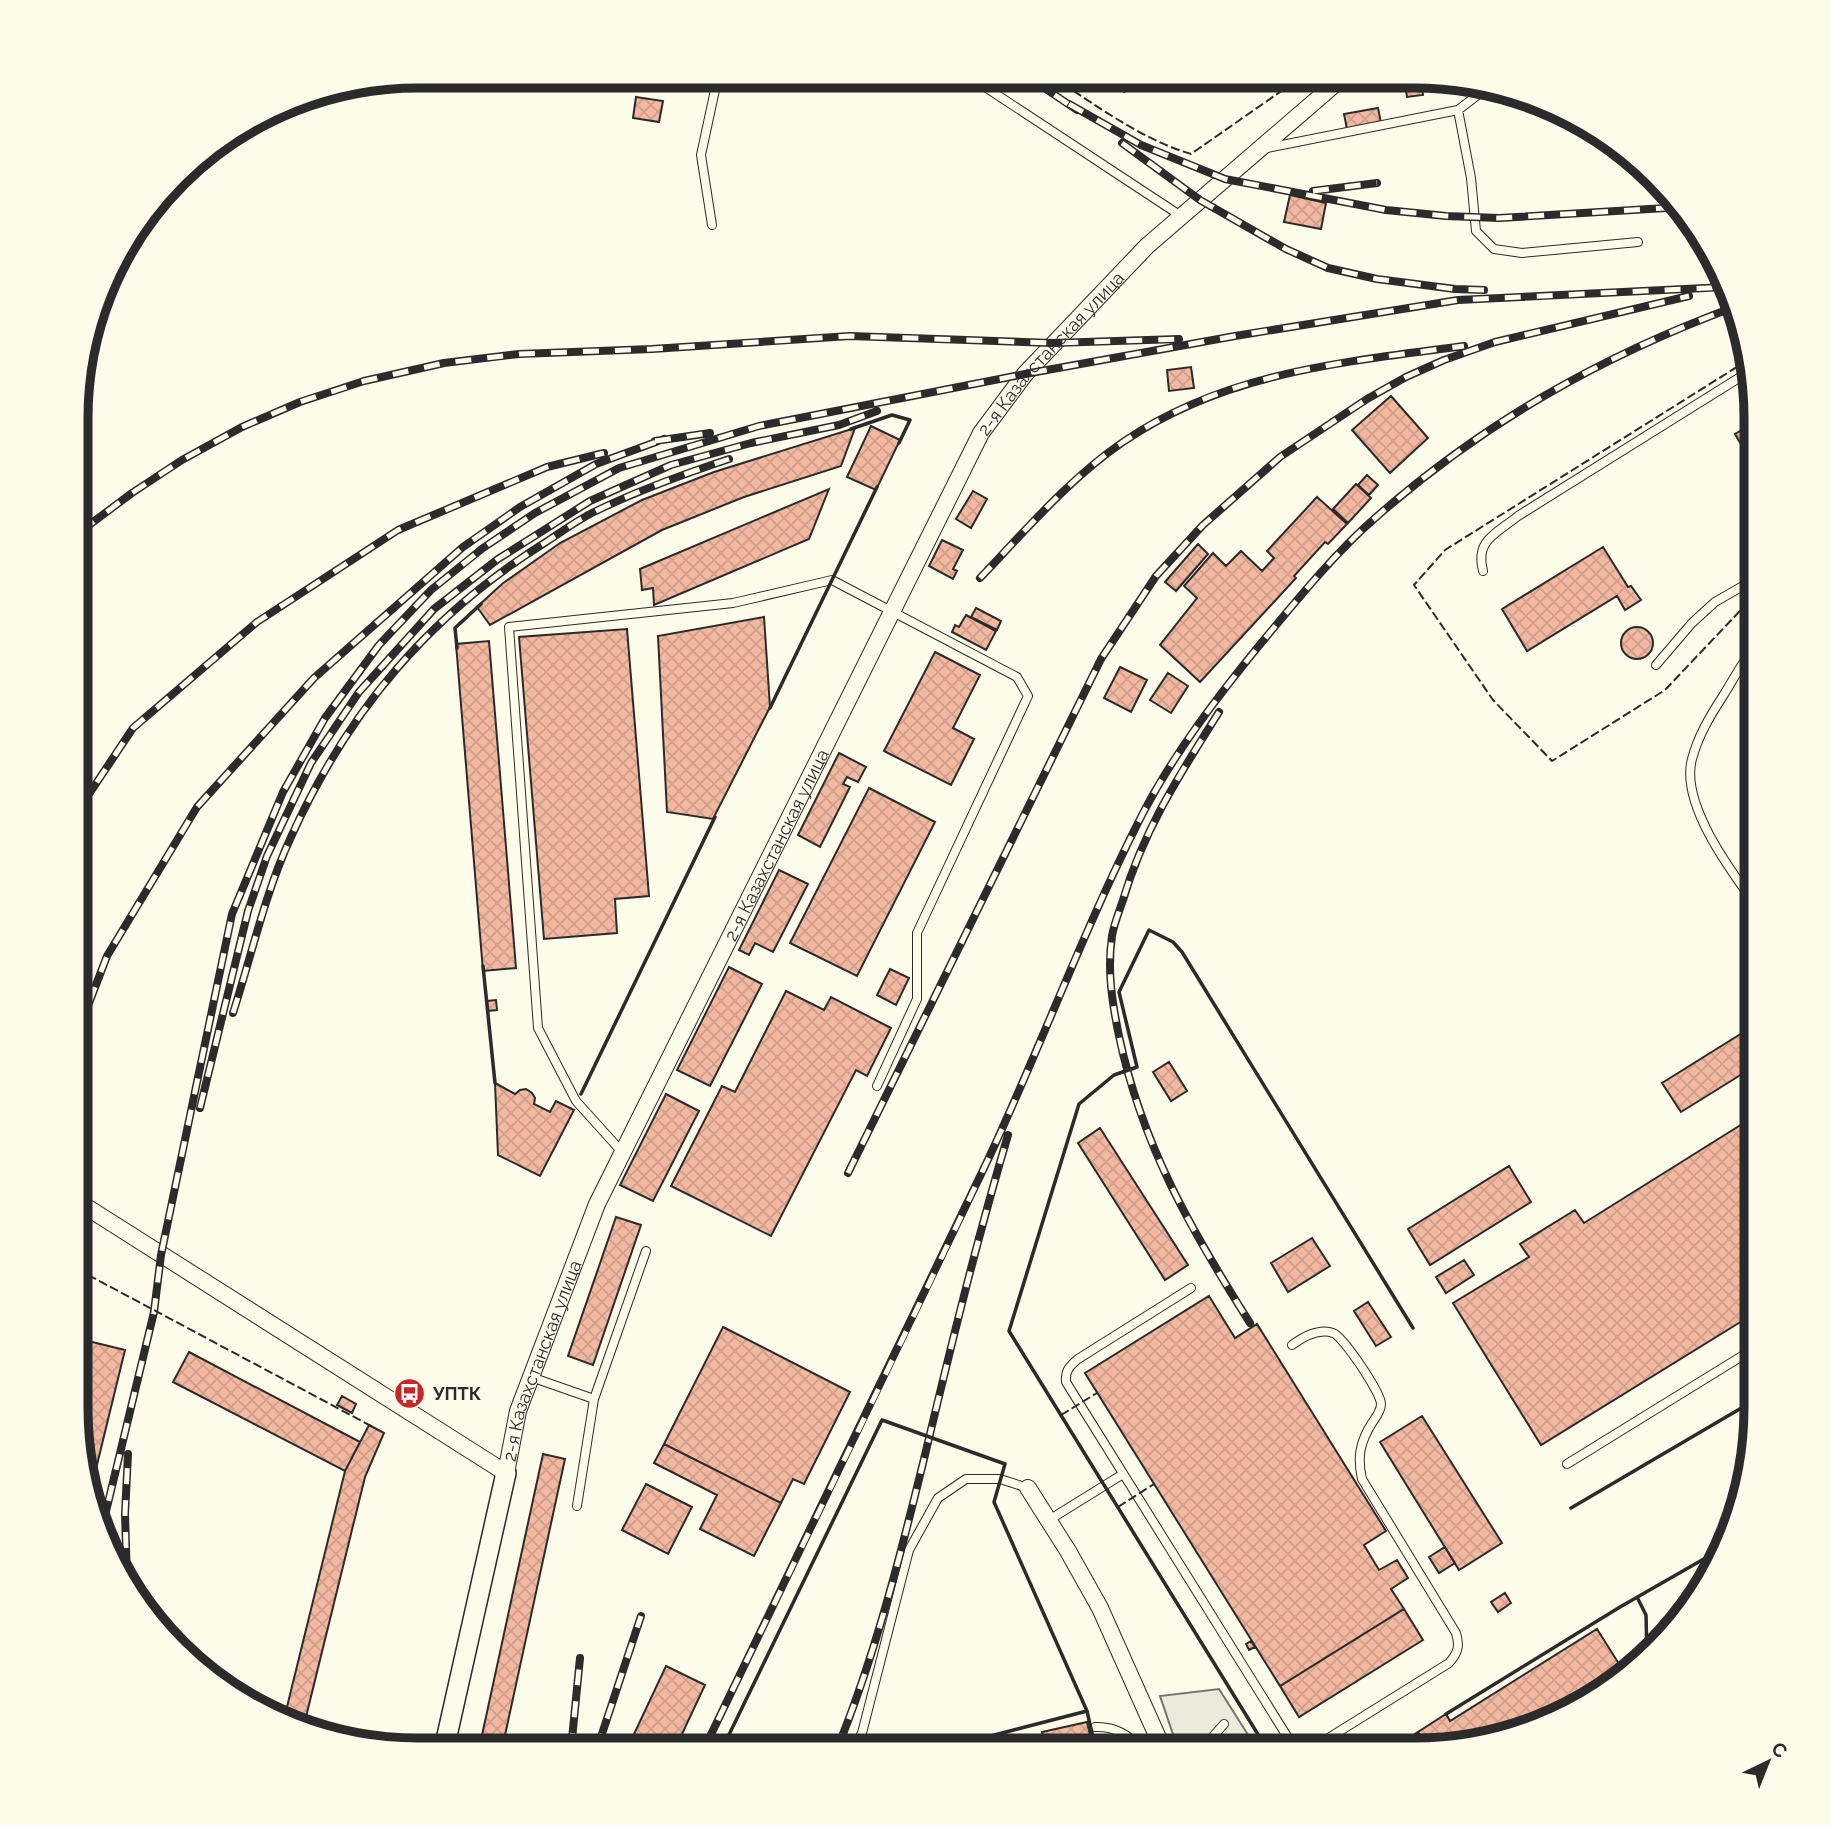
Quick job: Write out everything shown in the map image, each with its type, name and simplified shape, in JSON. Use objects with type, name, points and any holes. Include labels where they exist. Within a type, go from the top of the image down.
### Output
[{"type":"street","name":"2-я Казахстанская улица","points":[[446,1738],[518,1411],[597,1203],[981,433],[1025,374],[1147,246],[1330,88]]},
{"type":"street","points":[[88,1208],[506,1474]]},
{"type":"street","points":[[1028,1488],[1100,1608],[1158,1738]]},
{"type":"lane","points":[[712,225],[701,155],[715,88]]},
{"type":"lane","points":[[987,88],[1181,216]]},
{"type":"lane","points":[[1259,149],[1458,110],[1479,94]]},
{"type":"lane","points":[[1458,110],[1471,178],[1476,231],[1494,249],[1522,253],[1638,242]]},
{"type":"lane","points":[[1483,571],[1479,556],[1485,543],[1518,516],[1741,376]]},
{"type":"lane","points":[[622,1152],[576,1101],[538,1028],[509,627],[733,603],[832,580],[1017,677],[1028,696],[917,933],[917,999],[877,1086]]},
{"type":"lane","points":[[1656,665],[1692,623],[1715,602],[1744,585]]},
{"type":"lane","points":[[1744,663],[1703,728],[1691,762],[1692,789],[1701,818],[1744,890]]},
{"type":"lane","points":[[577,1506],[594,1399],[646,1251]]},
{"type":"lane","points":[[1191,1288],[1078,1359],[1069,1367],[1066,1382],[1287,1738]]},
{"type":"lane","points":[[1293,1345],[1304,1337],[1321,1332],[1333,1333],[1344,1341],[1381,1398],[1379,1413],[1364,1436],[1360,1449],[1358,1463],[1362,1479],[1456,1633],[1459,1644],[1457,1654],[1449,1663],[1329,1738]]},
{"type":"lane","points":[[1567,1464],[1744,1355]]},
{"type":"lane","points":[[531,1377],[594,1399]]},
{"type":"lane","points":[[1049,1520],[1124,1474]]},
{"type":"lane","points":[[860,1738],[909,1550],[938,1498],[966,1479],[1000,1479],[1028,1488]]},
{"type":"lane","points":[[1212,1738],[1224,1724]]},
{"type":"lane","points":[[1095,1727],[1108,1726],[1130,1738]]},
{"type":"shaded area","points":[[1219,1689],[1250,1738],[1174,1738],[1160,1696]]},
{"type":"building","points":[[1406,88],[1422,88],[1423,95],[1407,97]]},
{"type":"building","points":[[636,97],[663,101],[659,122],[633,118]]},
{"type":"building","points":[[1378,108],[1381,123],[1347,129],[1344,114]]},
{"type":"building","points":[[1290,195],[1326,203],[1321,229],[1284,222]]},
{"type":"building","points":[[1191,367],[1194,388],[1169,391],[1167,370]]},
{"type":"building","points":[[1391,396],[1428,438],[1390,473],[1352,430]]},
{"type":"building","points":[[871,426],[900,440],[876,490],[847,477]]},
{"type":"building","points":[[855,428],[841,466],[744,497],[662,530],[490,625],[477,607],[502,584],[560,543],[642,500],[714,472]]},
{"type":"building","points":[[1744,429],[1744,449],[1735,434]]},
{"type":"building","points":[[1367,475],[1378,485],[1369,495],[1358,485]]},
{"type":"building","points":[[1356,484],[1371,498],[1348,523],[1333,509]]},
{"type":"building","points":[[829,489],[809,539],[654,605],[653,588],[642,590],[640,569]]},
{"type":"building","points":[[973,491],[987,499],[971,528],[956,519]]},
{"type":"building","points":[[1317,497],[1347,524],[1328,544],[1325,542],[1294,576],[1296,578],[1200,682],[1160,645],[1197,598],[1184,586],[1213,553],[1226,566],[1241,551],[1262,571],[1274,558],[1267,551]]},
{"type":"building","points":[[942,540],[963,550],[953,569],[957,571],[953,579],[929,566]]},
{"type":"building","points":[[1198,544],[1208,554],[1176,591],[1165,582]]},
{"type":"building","points":[[1603,547],[1628,587],[1631,586],[1641,600],[1625,610],[1617,596],[1527,651],[1502,609]]},
{"type":"building","points":[[976,608],[1001,621],[997,630],[971,617]]},
{"type":"building","points":[[966,615],[996,631],[986,650],[952,632],[955,625],[959,627]]},
{"type":"building","points":[[764,617],[770,707],[713,819],[667,812],[658,636]]},
{"type":"building","points":[[1637,627],[1648,632],[1653,643],[1648,654],[1637,659],[1626,654],[1621,643],[1626,632]]},
{"type":"building","points":[[627,629],[649,896],[615,899],[617,933],[544,939],[519,637]]},
{"type":"building","points":[[489,641],[516,968],[483,971],[456,644]]},
{"type":"building","points":[[935,652],[980,675],[953,728],[974,739],[951,785],[884,751]]},
{"type":"building","points":[[1120,667],[1147,680],[1131,712],[1104,698]]},
{"type":"building","points":[[1168,673],[1188,686],[1171,713],[1150,700]]},
{"type":"building","points":[[839,753],[866,767],[858,782],[847,777],[843,784],[850,787],[820,847],[798,835]]},
{"type":"building","points":[[869,788],[935,822],[857,976],[790,943]]},
{"type":"building","points":[[779,870],[808,884],[773,952],[755,943],[749,955],[739,950]]},
{"type":"building","points":[[729,967],[762,984],[710,1086],[677,1070]]},
{"type":"building","points":[[890,969],[909,978],[896,1005],[877,995]]},
{"type":"building","points":[[786,991],[824,1010],[831,997],[891,1028],[867,1076],[856,1070],[771,1236],[671,1186],[722,1086],[735,1092]]},
{"type":"building","points":[[496,1000],[497,1010],[488,1011],[487,1001]]},
{"type":"building","points":[[1744,1032],[1744,1073],[1681,1112],[1662,1083]]},
{"type":"building","points":[[1169,1062],[1187,1091],[1171,1101],[1153,1072]]},
{"type":"building","points":[[495,1083],[515,1094],[526,1089],[535,1098],[534,1104],[550,1112],[556,1101],[574,1110],[540,1176],[498,1155]]},
{"type":"building","points":[[666,1094],[699,1111],[653,1201],[620,1185]]},
{"type":"building","points":[[1744,1123],[1744,1320],[1541,1445],[1453,1303],[1529,1257],[1520,1244],[1575,1210],[1584,1223]]},
{"type":"building","points":[[1100,1128],[1188,1265],[1165,1280],[1078,1143]]},
{"type":"building","points":[[1509,1166],[1531,1202],[1430,1265],[1408,1229]]},
{"type":"building","points":[[616,1217],[641,1225],[593,1365],[568,1356]]},
{"type":"building","points":[[1312,1238],[1330,1266],[1288,1292],[1271,1263]]},
{"type":"building","points":[[1464,1260],[1474,1275],[1446,1293],[1436,1277]]},
{"type":"building","points":[[1209,1296],[1235,1338],[1257,1324],[1386,1531],[1364,1545],[1379,1570],[1397,1560],[1408,1578],[1391,1589],[1404,1609],[1280,1686],[1085,1373]]},
{"type":"building","points":[[1368,1302],[1391,1337],[1376,1346],[1354,1311]]},
{"type":"building","points":[[723,1327],[850,1392],[804,1484],[793,1479],[781,1503],[664,1444]]},
{"type":"building","points":[[88,1341],[125,1350],[95,1475],[88,1429]]},
{"type":"building","points":[[189,1352],[360,1442],[345,1471],[173,1382]]},
{"type":"building","points":[[342,1396],[356,1404],[352,1413],[337,1405]]},
{"type":"building","points":[[1422,1416],[1502,1543],[1459,1570],[1380,1442]]},
{"type":"building","points":[[369,1425],[384,1433],[365,1477],[306,1718],[286,1710],[345,1471]]},
{"type":"building","points":[[664,1444],[781,1503],[754,1556],[700,1529],[717,1495],[654,1463]]},
{"type":"building","points":[[543,1454],[565,1459],[504,1738],[481,1738]]},
{"type":"building","points":[[646,1484],[692,1507],[668,1554],[622,1530]]},
{"type":"building","points":[[1445,1547],[1455,1563],[1439,1573],[1429,1557]]},
{"type":"building","points":[[1505,1593],[1511,1603],[1498,1612],[1491,1602]]},
{"type":"building","points":[[1404,1609],[1423,1640],[1299,1717],[1280,1686]]},
{"type":"building","points":[[1597,1629],[1620,1665],[1578,1693],[1520,1720],[1457,1735],[1422,1738],[1418,1732],[1446,1714],[1450,1721]]},
{"type":"building","points":[[1251,1641],[1255,1647],[1249,1650],[1246,1644]]},
{"type":"building","points":[[666,1666],[705,1685],[680,1738],[632,1738]]},
{"type":"building","points":[[1087,1722],[1091,1738],[1043,1738],[1042,1732]]},
{"type":"building","points":[[1418,1732],[1422,1738],[1414,1738],[1409,1738]]},
{"type":"railway","points":[[1044,88],[1077,110]]},
{"type":"railway","points":[[1069,104],[1141,145],[1225,179],[1386,210],[1499,218],[1668,208]]},
{"type":"railway","points":[[1122,143],[1200,200],[1286,249],[1328,268],[1377,279],[1484,290]]},
{"type":"railway","points":[[1313,191],[1377,183]]},
{"type":"railway","points":[[105,1515],[154,1312],[161,1255],[232,914],[283,792],[325,718],[379,645],[431,590],[483,548],[535,513],[619,468],[759,426],[1235,336],[1458,300],[1716,287]]},
{"type":"railway","points":[[848,1173],[1101,659],[1156,576],[1203,525],[1280,457],[1367,399],[1406,377],[1495,342],[1689,296]]},
{"type":"railway","points":[[709,1738],[984,1168],[1121,858],[1168,769],[1198,726],[1229,683],[1302,594],[1359,533],[1415,484],[1458,452],[1545,395],[1638,347],[1726,310]]},
{"type":"railway","points":[[88,526],[182,460],[242,427],[300,402],[364,381],[444,363],[519,354],[652,349],[850,336],[1053,343],[1179,339]]},
{"type":"railway","points":[[980,578],[1084,472],[1123,442],[1162,418],[1244,385],[1287,374],[1374,358],[1464,346]]},
{"type":"railway","points":[[200,1108],[248,911],[267,856],[311,763],[359,692],[434,609],[498,559],[590,501],[671,465],[751,443],[839,425],[877,411]]},
{"type":"railway","points":[[655,441],[710,433]]},
{"type":"railway","points":[[88,1006],[107,956],[197,807],[314,678],[463,547],[520,507],[596,464],[664,439]]},
{"type":"railway","points":[[88,796],[133,728],[257,622],[398,530],[547,467],[604,453]]},
{"type":"railway","points":[[233,1013],[266,902],[291,837],[338,748],[396,670],[429,634],[465,601],[504,570],[577,521],[645,489],[729,459]]},
{"type":"railway","points":[[1219,712],[1177,780],[1141,849],[1114,927],[1110,974],[1116,1023],[1129,1076],[1155,1150],[1189,1220],[1250,1323]]},
{"type":"railway","points":[[841,1738],[875,1642],[896,1569],[964,1297],[1008,1135]]},
{"type":"railway","points":[[126,1562],[125,1514],[128,1454]]},
{"type":"railway","points":[[601,1738],[641,1616]]},
{"type":"railway","points":[[572,1738],[580,1658]]},
{"type":"fence","points":[[1069,88],[1137,131],[1191,154],[1286,88]]},
{"type":"fence","points":[[1739,365],[1445,550],[1414,585],[1493,700],[1552,761],[1665,690],[1744,607]]},
{"type":"fence","points":[[88,1275],[373,1427]]},
{"type":"fence","points":[[1061,1415],[1097,1393]]},
{"type":"fence","points":[[1118,1507],[1154,1484]]},
{"type":"wall","points":[[851,429],[892,415],[910,420],[899,443]]},
{"type":"wall","points":[[770,708],[877,487]]},
{"type":"wall","points":[[457,648],[455,628],[481,604]]},
{"type":"wall","points":[[581,1094],[715,817]]},
{"type":"wall","points":[[1260,1738],[1009,1331],[1079,1104],[1114,1075],[1137,1067],[1119,992],[1149,930],[1173,942],[1182,952],[1413,1328]]},
{"type":"wall","points":[[483,966],[495,1083]]},
{"type":"wall","points":[[1571,1508],[1744,1406]]},
{"type":"wall","points":[[727,1738],[882,1420],[1005,1464],[994,1502],[1087,1711],[1093,1738]]},
{"type":"wall","points":[[1446,1714],[1707,1557]]},
{"type":"wall","points":[[1638,1599],[1646,1615],[1647,1641]]},
{"type":"wall","points":[[983,1738],[1087,1711]]},
{"type":"place","name":"УПТК","points":[[410,1393]]}]
